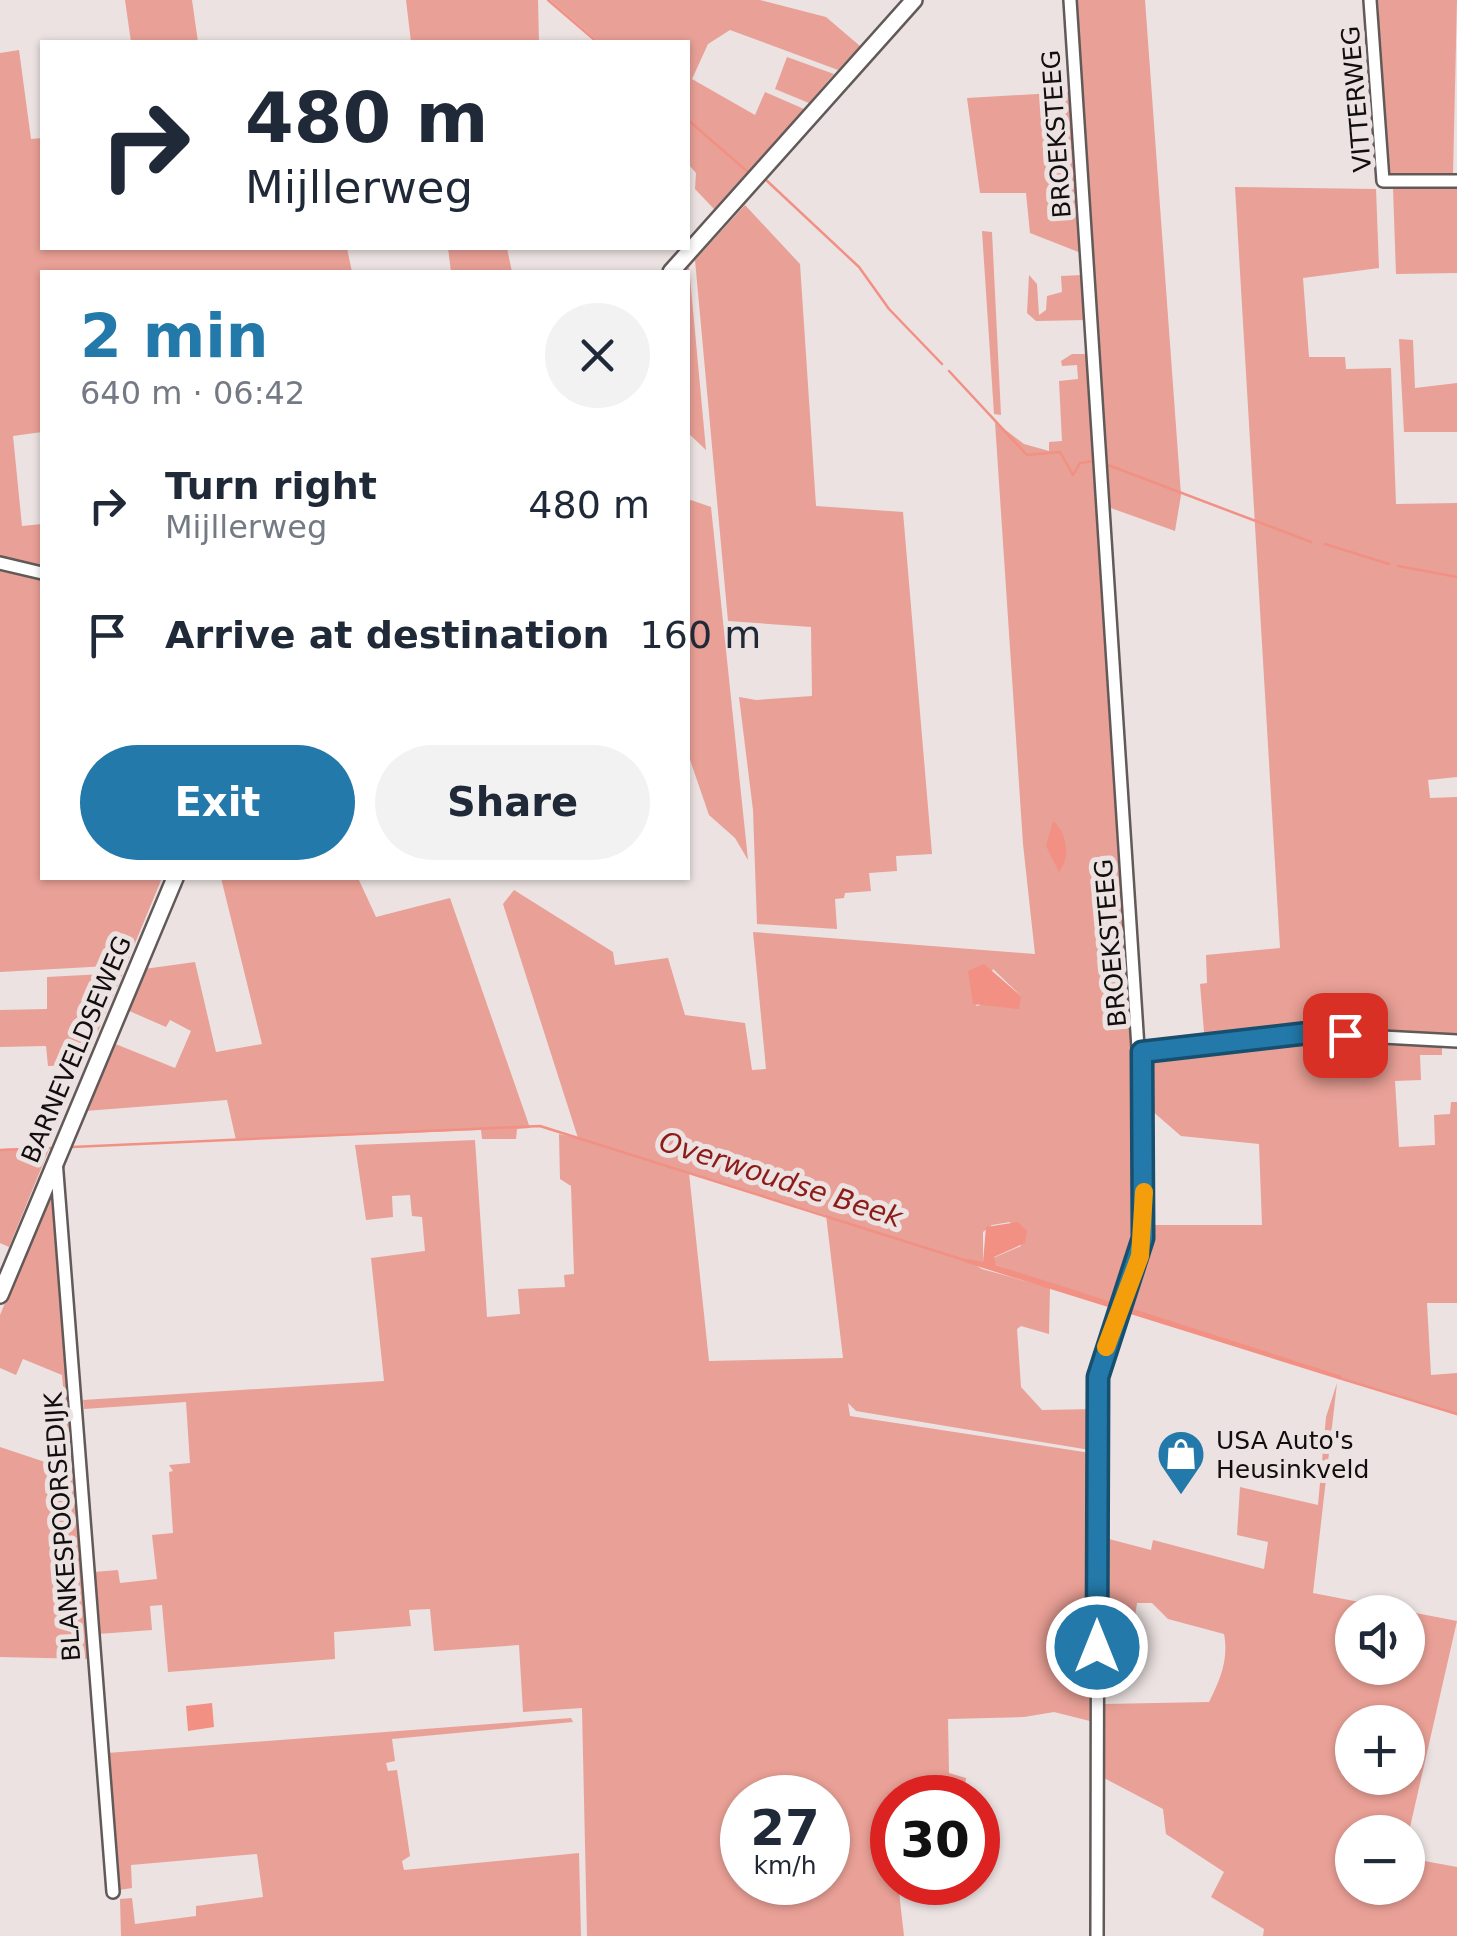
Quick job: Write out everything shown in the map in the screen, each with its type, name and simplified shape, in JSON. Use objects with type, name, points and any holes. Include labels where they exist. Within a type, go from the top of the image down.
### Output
[{"type":"main road","points":[[673,270],[914,0]]},
{"type":"main road","name":"BARNEVELDSEWEG","points":[[0,1295],[174,880]]},
{"type":"street","name":"BROEKSTEEG","points":[[1070,0],[1142,1052],[1143,1238],[1098,1377],[1097,1936]]},
{"type":"street","name":"VITTERWEG","points":[[1370,0],[1380,173],[1384,181],[1394,184],[1457,181]]},
{"type":"street","points":[[0,564],[40,572]]},
{"type":"street","points":[[1142,1052],[1308,1033],[1457,1041]]},
{"type":"street","name":"BLANKESPOORSEDIJK","points":[[56,1160],[113,1892]]},
{"type":"shaded area","points":[[125,0],[192,0],[198,40],[131,40]]},
{"type":"shaded area","points":[[406,0],[538,0],[539,40],[411,40]]},
{"type":"shaded area","points":[[550,0],[760,0],[826,17],[860,46],[838,70],[730,30],[708,44],[692,79],[755,115],[765,92],[804,109],[714,209],[695,189],[696,173],[690,166],[690,40],[597,40]]},
{"type":"shaded area","points":[[1073,0],[1145,0],[1181,495],[1175,531],[1108,507]]},
{"type":"shaded area","points":[[1378,0],[1457,0],[1453,174],[1385,175]]},
{"type":"shaded area","points":[[19,50],[31,139],[40,138],[40,250],[347,250],[352,270],[40,270],[40,432],[13,436],[22,526],[40,524],[40,566],[0,557],[0,53]]},
{"type":"shaded area","points":[[787,57],[834,74],[809,103],[775,89]]},
{"type":"shaded area","points":[[1070,92],[1081,253],[1030,233],[1026,193],[980,193],[967,98]]},
{"type":"shaded area","points":[[1457,186],[1457,273],[1396,274],[1393,188]]},
{"type":"shaded area","points":[[1235,187],[1376,189],[1379,268],[1303,278],[1309,357],[1345,357],[1346,369],[1391,368],[1396,504],[1457,503],[1457,777],[1428,780],[1430,798],[1457,797],[1457,1038],[1305,1029],[1205,1044],[1200,984],[1207,983],[1206,955],[1280,948]]},
{"type":"shaded area","points":[[745,205],[800,264],[816,506],[903,512],[932,854],[896,856],[897,871],[869,873],[871,891],[845,893],[844,898],[835,899],[837,929],[757,924],[753,810],[739,697],[756,700],[812,696],[811,627],[728,621],[695,260]]},
{"type":"shaded area","points":[[982,231],[992,232],[1001,415],[994,414]]},
{"type":"shaded area","points":[[448,250],[507,250],[512,270],[451,270]]},
{"type":"shaded area","points":[[1029,275],[1037,284],[1039,315],[1046,310],[1047,296],[1062,292],[1061,276],[1083,275],[1086,320],[1036,321],[1027,313]]},
{"type":"shaded area","points":[[690,278],[706,450],[690,435]]},
{"type":"shaded area","points":[[1399,339],[1413,340],[1415,388],[1457,383],[1457,432],[1404,432]]},
{"type":"shaded area","points":[[1072,354],[1088,354],[1137,1008],[1141,1243],[1121,1308],[996,1265],[993,1258],[1021,1246],[1010,1222],[992,1225],[983,1232],[983,1263],[964,1258],[982,1269],[1050,1288],[1049,1334],[1021,1326],[1017,1329],[1021,1387],[1042,1410],[1097,1409],[1096,1451],[856,1411],[848,1403],[850,1416],[1097,1454],[1094,1722],[1054,1712],[1024,1717],[948,1719],[949,1773],[956,1775],[870,1775],[870,1905],[900,1905],[904,1936],[587,1936],[582,1708],[523,1712],[519,1645],[434,1651],[430,1609],[409,1610],[411,1626],[334,1632],[335,1659],[168,1672],[162,1605],[150,1606],[152,1630],[98,1634],[94,1572],[118,1570],[120,1583],[157,1579],[152,1535],[173,1533],[169,1472],[173,1471],[169,1465],[190,1463],[186,1402],[84,1409],[83,1400],[384,1381],[371,1258],[425,1251],[422,1217],[412,1216],[410,1195],[392,1196],[393,1217],[366,1220],[355,1145],[475,1140],[487,1317],[520,1314],[518,1289],[565,1287],[564,1275],[574,1274],[571,1186],[560,1179],[559,1134],[578,1138],[503,904],[514,890],[613,952],[615,965],[668,958],[685,1015],[745,1023],[752,1070],[766,1069],[753,932],[1035,954],[1023,844],[995,422],[1024,444],[1049,451],[1049,442],[1062,441],[1059,381],[1078,379],[1077,365],[1062,366],[1061,361]],"holes":[[[993,969],[1021,996],[976,1006]],[[689,1173],[826,1215],[843,1358],[709,1361]]]},
{"type":"shaded area","points":[[690,500],[711,507],[748,860],[735,838],[709,815],[690,760]]},
{"type":"shaded area","points":[[0,568],[40,578],[40,880],[161,880],[126,965],[0,972]]},
{"type":"shaded area","points":[[1053,821],[1066,845],[1059,872],[1046,846]]},
{"type":"shaded area","points":[[221,880],[359,880],[376,917],[450,898],[530,1128],[517,1129],[516,1139],[482,1139],[481,1130],[236,1140],[227,1100],[85,1111],[113,1043],[175,1068],[191,1031],[170,1020],[166,1027],[127,1010],[144,969],[195,962],[216,1052],[262,1044]]},
{"type":"shaded area","points":[[984,964],[1021,996],[1019,1009],[973,1004],[968,971]]},
{"type":"shaded area","points":[[123,973],[84,1064],[48,1066],[46,1046],[0,1047],[0,1010],[47,1009],[47,977]]},
{"type":"shaded area","points":[[1314,1035],[1442,1043],[1442,1055],[1420,1055],[1421,1080],[1395,1081],[1399,1147],[1435,1145],[1434,1115],[1450,1114],[1451,1102],[1457,1102],[1457,1303],[1427,1303],[1431,1375],[1457,1373],[1457,1415],[1126,1310],[1148,1246],[1150,1225],[1262,1225],[1259,1144],[1181,1136],[1151,1110],[1150,1060],[1162,1054],[1258,1046]]},
{"type":"shaded area","points":[[50,1147],[9,1247],[0,1243],[0,1149]]},
{"type":"shaded area","points":[[54,1185],[75,1432],[67,1432],[62,1375],[23,1359],[16,1375],[0,1368],[0,1315]]},
{"type":"shaded area","points":[[1018,1222],[1027,1231],[1025,1243],[994,1257],[996,1265],[1342,1376],[1338,1379],[964,1262],[964,1258],[983,1262],[986,1227]]},
{"type":"shaded area","points":[[1337,1383],[1313,1593],[1335,1597],[1335,1685],[1425,1685],[1425,1615],[1457,1621],[1425,1761],[1425,1705],[1335,1705],[1335,1795],[1417,1795],[1413,1815],[1335,1815],[1335,1905],[1425,1905],[1425,1861],[1457,1867],[1457,1936],[1263,1936],[1264,1929],[1211,1897],[1224,1872],[1166,1834],[1163,1809],[1104,1778],[1104,1704],[1209,1702],[1225,1652],[1224,1634],[1168,1619],[1152,1603],[1137,1603],[1132,1636],[1104,1635],[1105,1538],[1151,1550],[1153,1540],[1264,1569],[1268,1542],[1237,1535],[1240,1487],[1318,1505],[1326,1417]]},
{"type":"shaded area","points":[[0,1447],[75,1472],[89,1659],[0,1657]]},
{"type":"shaded area","points":[[212,1703],[214,1727],[188,1731],[186,1706]]},
{"type":"shaded area","points":[[571,1718],[573,1722],[392,1739],[395,1761],[386,1763],[388,1771],[397,1770],[410,1856],[402,1861],[404,1870],[579,1853],[581,1936],[121,1936],[120,1899],[132,1898],[135,1924],[196,1916],[196,1906],[263,1897],[257,1854],[131,1865],[132,1888],[119,1890],[107,1753]]},
{"type":"waterway","points":[[548,0],[595,40]]},
{"type":"waterway","points":[[690,122],[749,173]]},
{"type":"waterway","points":[[765,179],[859,267],[889,309],[942,364]]},
{"type":"waterway","points":[[949,371],[1027,455],[1060,452],[1073,475],[1080,463],[1093,461]]},
{"type":"waterway","points":[[1108,465],[1311,542]]},
{"type":"waterway","points":[[1325,544],[1389,564]]},
{"type":"waterway","points":[[1398,566],[1457,577]]},
{"type":"waterway","name":"Overwoudse Beek","points":[[72,1147],[540,1126],[964,1260]]},
{"type":"waterway","name":"Overwoudse Beek","points":[[0,1150],[51,1148]]},
{"type":"waterway","name":"Overwoudse Beek","points":[[1339,1378],[1457,1414]]},
{"type":"slow traffic","points":[[1106,1347],[1140,1256],[1144,1192]]},
{"type":"place","name":"USA Auto's Heusinkveld","points":[[1181,1496]]},
{"type":"route","points":[[1097,1647],[1098,1377],[1100,1360],[1134,1278],[1143,1238],[1142,1052],[1308,1033],[1345,1035]]}]
